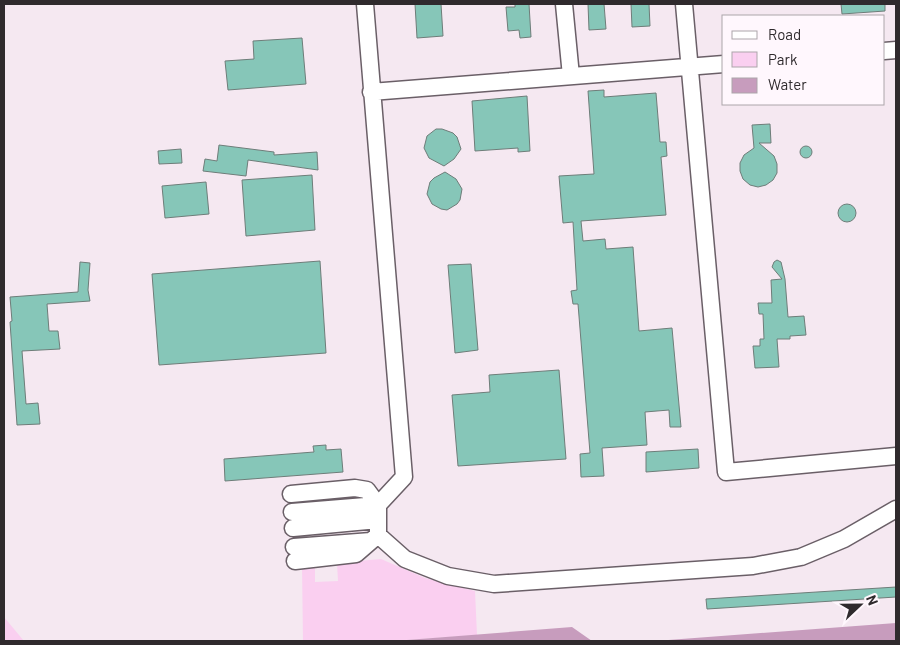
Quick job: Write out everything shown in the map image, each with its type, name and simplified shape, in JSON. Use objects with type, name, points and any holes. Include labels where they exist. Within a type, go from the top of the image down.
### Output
[{"type":"lane","points":[[295,554],[356,554],[376,525],[404,477],[365,4]]},
{"type":"lane","points":[[564,4],[570,76]]},
{"type":"lane","points":[[684,4],[688,67],[726,472],[896,456]]},
{"type":"lane","points":[[371,92],[722,64]]},
{"type":"lane","points":[[291,494],[367,490],[376,525],[405,559],[448,576],[494,584],[753,566],[801,558],[844,539],[896,509]]},
{"type":"lane","points":[[292,520],[376,525]]},
{"type":"green space","points":[[381,559],[425,578],[475,591],[477,635],[394,641],[303,641],[302,566],[315,564],[315,582],[338,581],[337,563]]},
{"type":"green space","points":[[4,617],[24,641],[4,641]]},
{"type":"water","points":[[896,623],[896,641],[655,641]]},
{"type":"water","points":[[572,627],[592,641],[394,641]]},
{"type":"building","points":[[415,4],[441,4],[443,36],[417,38]]},
{"type":"building","points":[[515,4],[529,4],[531,37],[520,38],[519,30],[508,31],[506,7],[515,7]]},
{"type":"building","points":[[588,4],[604,4],[606,29],[589,30]]},
{"type":"building","points":[[631,4],[649,4],[650,26],[632,27]]},
{"type":"building","points":[[841,4],[885,4],[885,11],[842,14]]},
{"type":"building","points":[[302,38],[306,84],[228,90],[225,61],[254,59],[253,41]]},
{"type":"building","points":[[604,90],[604,97],[656,93],[660,142],[666,142],[667,156],[661,157],[666,215],[581,221],[583,241],[605,239],[606,249],[633,247],[639,331],[672,328],[681,427],[670,427],[669,410],[645,412],[647,445],[602,448],[604,476],[581,477],[580,454],[590,453],[578,304],[573,304],[571,291],[577,290],[573,222],[563,223],[559,176],[594,174],[588,91]]},
{"type":"building","points":[[527,96],[530,151],[518,152],[518,148],[475,151],[472,101]]},
{"type":"building","points":[[770,124],[771,143],[759,143],[774,156],[777,164],[777,173],[773,180],[766,185],[758,187],[750,185],[743,179],[740,163],[744,155],[754,148],[752,125]]},
{"type":"building","points":[[436,129],[453,133],[457,137],[461,149],[454,159],[444,166],[429,158],[424,148],[427,136]]},
{"type":"building","points":[[219,145],[274,152],[274,155],[317,152],[318,170],[248,160],[246,176],[203,171],[205,159],[217,161]]},
{"type":"building","points":[[806,146],[812,152],[806,158],[800,152]]},
{"type":"building","points":[[181,149],[182,163],[159,164],[158,151]]},
{"type":"building","points":[[445,172],[456,179],[462,189],[460,200],[447,210],[432,204],[427,194],[430,182]]},
{"type":"building","points":[[312,175],[315,230],[246,236],[242,180]]},
{"type":"building","points":[[206,182],[209,214],[165,218],[162,186]]},
{"type":"building","points":[[847,204],[853,207],[856,213],[853,219],[847,222],[841,219],[838,213],[841,207]]},
{"type":"building","points":[[777,260],[781,262],[785,279],[788,317],[804,316],[806,335],[790,336],[790,339],[777,339],[779,367],[755,368],[753,346],[760,346],[760,339],[764,339],[763,314],[759,314],[758,303],[772,303],[771,280],[782,279],[772,267]]},
{"type":"building","points":[[320,261],[326,353],[159,365],[152,274]]},
{"type":"building","points":[[80,262],[90,263],[88,290],[90,301],[47,304],[49,331],[58,331],[60,349],[22,351],[26,404],[38,403],[40,424],[17,425],[10,297],[78,292]]},
{"type":"building","points":[[471,264],[478,350],[455,353],[448,265]]},
{"type":"building","points":[[559,370],[566,459],[458,466],[452,395],[490,392],[489,375]]},
{"type":"building","points":[[326,445],[326,450],[341,449],[343,472],[225,481],[224,459],[314,452],[313,446]]},
{"type":"building","points":[[698,449],[699,468],[646,472],[646,452]]},
{"type":"building","points":[[896,587],[896,597],[707,609],[706,599]]}]
